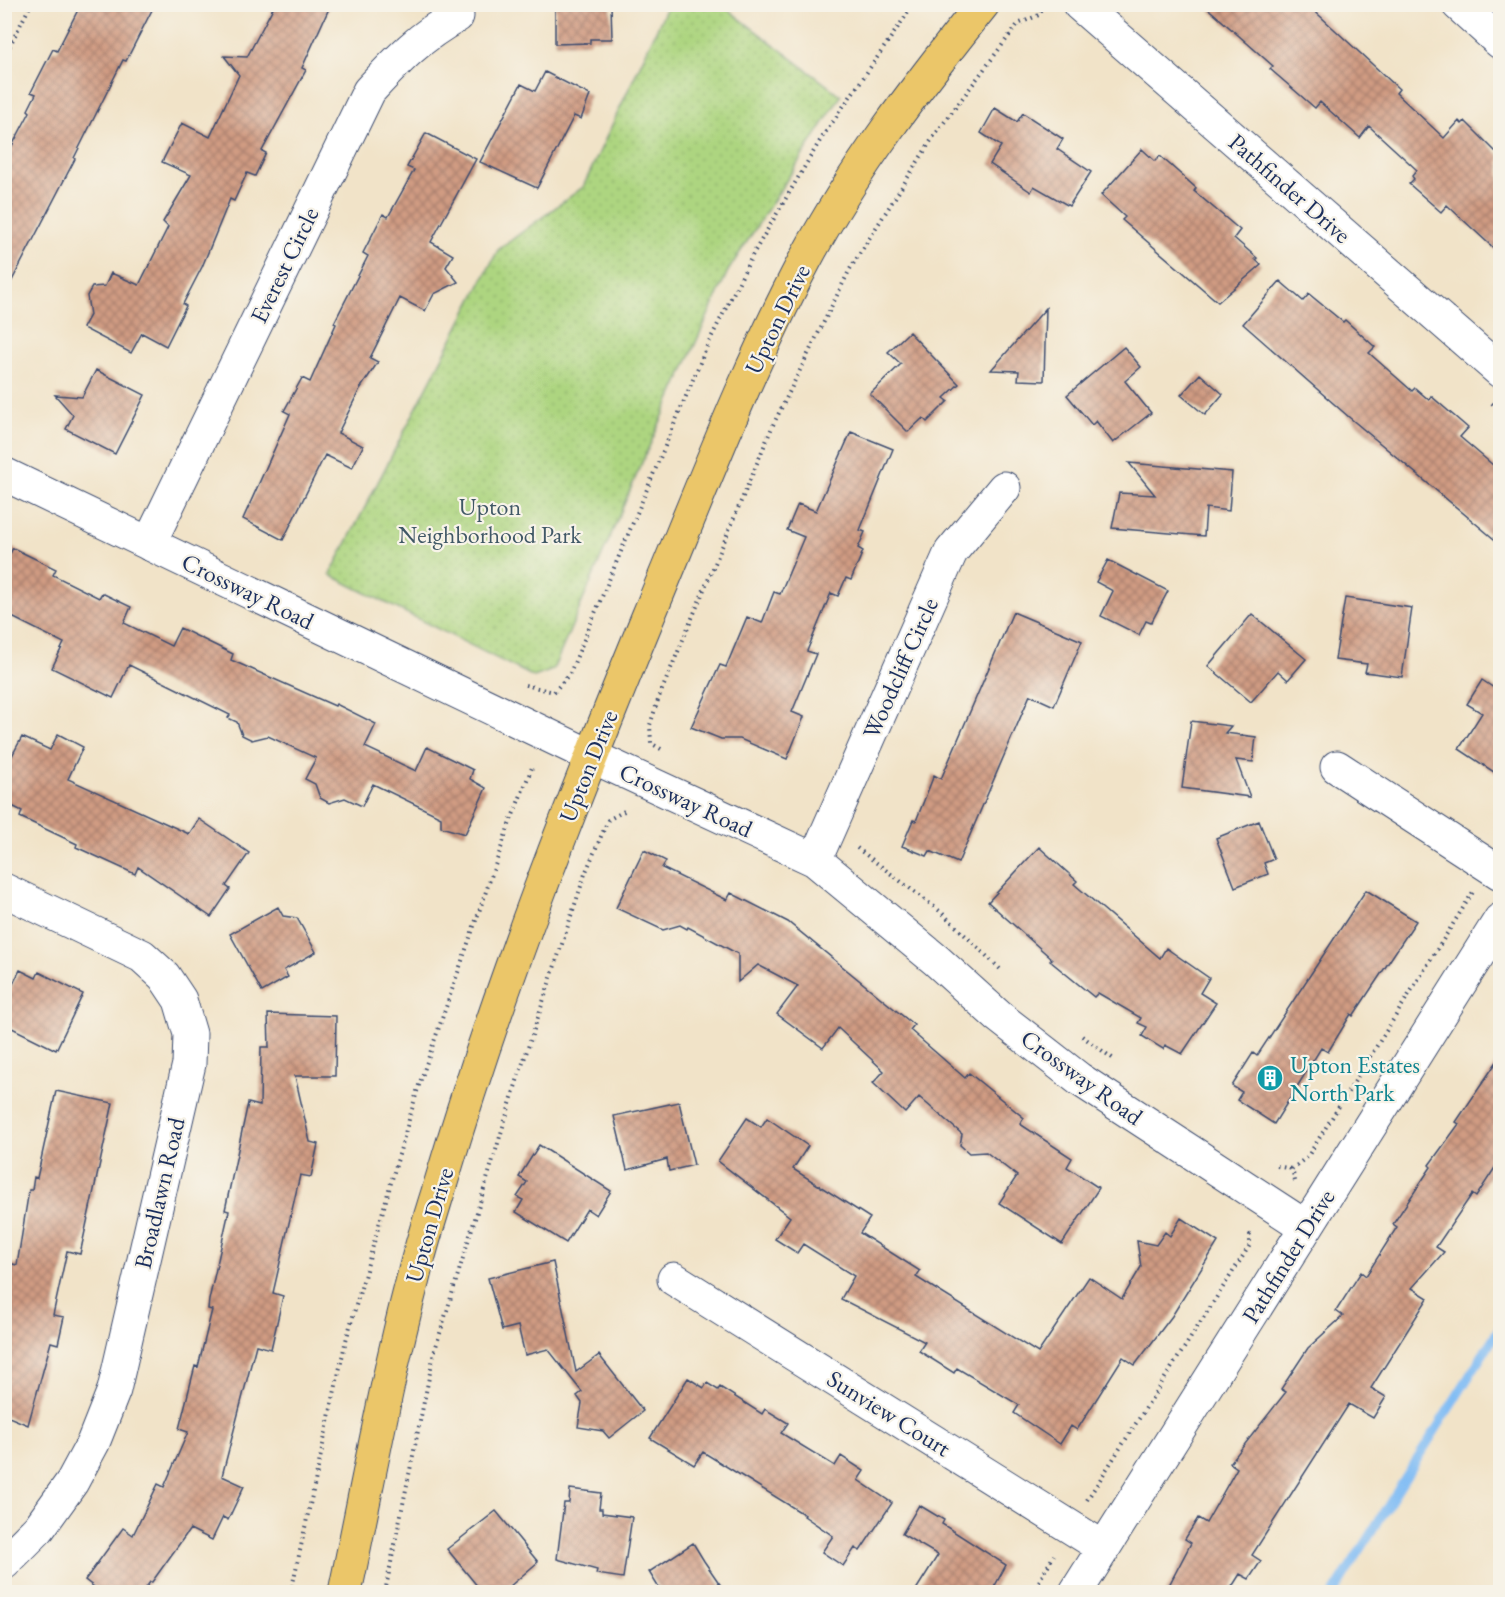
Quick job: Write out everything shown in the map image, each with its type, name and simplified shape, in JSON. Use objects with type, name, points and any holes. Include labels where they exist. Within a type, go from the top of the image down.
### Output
[{"type":"main road","name":"Upton Drive","points":[[345,1593],[413,1277],[467,1094],[516,950],[591,756],[760,350],[806,258],[859,169],[918,85],[983,4]]},
{"type":"street","name":"Pathfinder Drive","points":[[1079,4],[1500,370]]},
{"type":"street","points":[[1458,4],[1500,42]]},
{"type":"street","name":"Everest Circle","points":[[149,544],[369,91],[406,50],[436,27],[457,16]]},
{"type":"street","name":"Crossway Road","points":[[4,474],[591,756],[815,860],[936,960],[998,1016],[1079,1079],[1306,1227]]},
{"type":"street","name":"Woodcliff Circle","points":[[815,860],[951,552],[1004,488]]},
{"type":"street","points":[[1337,767],[1500,873]]},
{"type":"street","name":"Broadlawn Road","points":[[4,890],[142,956],[164,976],[180,1000],[190,1034],[189,1064],[114,1390],[93,1443],[72,1482],[39,1528],[4,1563]]},
{"type":"street","name":"Pathfinder Drive","points":[[1076,1593],[1500,920]]},
{"type":"street","name":"Sunview Court","points":[[674,1279],[1104,1548]]},
{"type":"path","points":[[4,57],[31,4]]},
{"type":"path","points":[[554,692],[570,673],[707,346],[753,254],[821,139],[914,4]]},
{"type":"path","points":[[651,742],[650,725],[659,697],[773,425],[850,269],[934,136],[1018,24],[1039,15],[1045,4]]},
{"type":"path","points":[[291,1593],[345,1344],[418,1088],[509,825],[545,734]]},
{"type":"path","points":[[386,1593],[434,1353],[517,1082],[585,874],[608,820],[626,810]]},
{"type":"green space","name":"Upton Neighborhood Park","points":[[668,5],[722,5],[841,96],[728,271],[640,467],[553,670],[534,677],[330,575],[498,250],[583,187]]},
{"type":"building","points":[[81,4],[155,4],[126,61],[123,60],[4,296],[4,161],[30,112],[28,110],[36,94],[31,92],[53,49],[57,51]]},
{"type":"building","points":[[275,4],[331,4],[302,68],[306,70],[262,151],[266,153],[255,176],[247,173],[234,201],[230,199],[202,267],[183,304],[186,306],[166,346],[142,333],[131,353],[83,328],[90,315],[87,296],[92,287],[105,286],[111,273],[139,285],[168,227],[163,222],[191,175],[162,162],[182,123],[210,137],[239,75],[224,56],[247,57]]},
{"type":"building","points":[[555,4],[611,4],[612,39],[590,39],[590,43],[555,44]]},
{"type":"building","points":[[1203,4],[1307,4],[1399,89],[1396,93],[1444,138],[1459,121],[1462,124],[1465,121],[1500,156],[1500,254],[1447,205],[1441,212],[1409,184],[1414,179],[1412,176],[1417,170],[1369,126],[1360,138],[1320,102],[1315,108],[1270,69],[1273,66]]},
{"type":"building","points":[[545,72],[590,95],[581,119],[574,116],[537,188],[480,162],[521,84],[535,91]]},
{"type":"building","points":[[995,108],[1017,122],[1023,113],[1063,139],[1057,149],[1091,172],[1069,206],[1034,186],[1031,192],[990,164],[1001,146],[981,133]]},
{"type":"building","points":[[426,133],[476,159],[431,242],[453,255],[446,267],[458,282],[434,294],[425,311],[400,298],[370,358],[378,362],[360,389],[338,433],[363,446],[352,468],[325,455],[283,540],[243,519],[290,414],[284,411],[302,378],[310,382],[336,324],[334,323],[368,256],[363,253],[383,214],[388,217],[414,170],[407,167]]},
{"type":"building","points":[[1142,149],[1155,161],[1160,156],[1196,188],[1194,191],[1240,230],[1234,238],[1257,258],[1255,259],[1261,265],[1218,302],[1122,220],[1125,217],[1101,195]]},
{"type":"building","points":[[1280,281],[1303,301],[1309,294],[1343,322],[1345,320],[1375,347],[1369,353],[1412,391],[1415,388],[1429,400],[1431,396],[1468,428],[1460,437],[1500,471],[1500,544],[1350,418],[1243,324]]},
{"type":"building","points":[[1046,308],[1044,381],[1018,380],[1019,371],[991,370]]},
{"type":"building","points":[[909,332],[959,384],[944,398],[948,401],[927,422],[923,418],[908,432],[870,394],[901,364],[888,352]]},
{"type":"building","points":[[1124,347],[1141,367],[1125,381],[1151,413],[1113,443],[1096,421],[1092,425],[1067,395]]},
{"type":"building","points":[[96,370],[145,395],[115,454],[66,429],[73,415],[55,395],[82,397]]},
{"type":"building","points":[[1200,374],[1223,394],[1205,415],[1181,395]]},
{"type":"building","points":[[851,432],[893,449],[860,530],[865,532],[858,548],[863,551],[851,580],[846,578],[838,596],[831,593],[807,651],[816,654],[792,712],[804,717],[787,759],[740,739],[721,739],[691,727],[720,665],[726,667],[747,617],[762,623],[774,592],[780,594],[804,537],[787,530],[798,504],[816,511]]},
{"type":"building","points":[[1129,463],[1232,472],[1229,511],[1206,508],[1204,536],[1112,528],[1119,493],[1155,495]]},
{"type":"building","points":[[13,548],[56,569],[53,575],[99,598],[102,593],[131,607],[124,623],[171,646],[180,628],[233,654],[231,660],[335,706],[336,704],[376,724],[365,747],[416,771],[427,747],[473,770],[470,779],[486,788],[465,834],[441,827],[441,817],[373,784],[362,806],[345,798],[329,803],[320,798],[315,784],[305,779],[316,758],[268,736],[252,740],[242,735],[237,722],[228,718],[230,715],[129,665],[113,698],[52,668],[64,643],[4,613],[4,565]]},
{"type":"building","points":[[1108,560],[1168,591],[1151,623],[1146,621],[1139,635],[1101,616],[1113,591],[1096,582]]},
{"type":"building","points":[[1345,598],[1412,608],[1402,677],[1365,672],[1367,664],[1335,660]]},
{"type":"building","points":[[1013,612],[1082,641],[1054,706],[1030,695],[958,863],[930,851],[927,856],[902,846],[913,820],[916,821],[934,775],[941,779]]},
{"type":"building","points":[[1252,614],[1306,659],[1288,680],[1278,671],[1251,702],[1208,666]]},
{"type":"building","points":[[1482,680],[1497,690],[1500,685],[1500,776],[1459,749],[1482,713],[1467,704]]},
{"type":"building","points":[[1191,721],[1231,726],[1225,733],[1256,737],[1253,762],[1236,760],[1250,797],[1182,788]]},
{"type":"building","points":[[58,734],[83,747],[68,779],[189,834],[199,819],[249,853],[226,886],[230,889],[211,917],[138,867],[135,874],[76,847],[77,844],[20,817],[22,811],[4,802],[4,771],[22,737],[50,750]]},
{"type":"building","points":[[1259,821],[1274,859],[1264,863],[1268,874],[1235,887],[1216,838]]},
{"type":"building","points":[[1039,847],[1077,881],[1074,884],[1160,958],[1166,948],[1209,978],[1200,993],[1216,1003],[1182,1054],[1165,1045],[1163,1049],[1142,1036],[1147,1027],[1138,1023],[1141,1018],[1098,993],[1094,997],[1050,961],[1052,959],[988,902]]},
{"type":"building","points":[[644,850],[666,861],[662,868],[727,900],[731,893],[788,922],[914,1025],[910,1030],[965,1078],[969,1073],[1024,1118],[1020,1124],[1072,1158],[1067,1167],[1099,1188],[1062,1244],[999,1203],[1017,1176],[986,1152],[969,1153],[960,1145],[962,1134],[919,1097],[905,1113],[873,1083],[884,1071],[838,1028],[823,1048],[777,1014],[798,986],[758,965],[738,982],[738,954],[688,927],[687,929],[680,925],[663,930],[616,908]]},
{"type":"building","points":[[1366,890],[1416,921],[1353,1016],[1351,1014],[1328,1052],[1321,1048],[1274,1124],[1237,1100],[1242,1092],[1232,1086],[1253,1053],[1257,1056]]},
{"type":"building","points":[[278,907],[283,916],[297,918],[316,952],[284,970],[288,977],[262,992],[230,934]]},
{"type":"building","points":[[20,970],[36,978],[39,972],[83,994],[56,1050],[4,1024],[4,1002]]},
{"type":"building","points":[[268,1014],[336,1016],[335,1076],[295,1076],[310,1142],[318,1144],[311,1177],[300,1175],[273,1293],[283,1296],[271,1349],[256,1345],[222,1476],[244,1486],[228,1520],[223,1517],[212,1540],[190,1529],[142,1593],[102,1593],[85,1580],[123,1528],[133,1535],[158,1484],[164,1487],[188,1432],[179,1429],[212,1310],[208,1309],[209,1300],[229,1211],[225,1210],[248,1103],[260,1106],[261,1047],[269,1047]]},
{"type":"building","points":[[1500,1057],[1500,1160],[1476,1197],[1472,1194],[1436,1247],[1444,1252],[1412,1288],[1428,1298],[1371,1388],[1386,1397],[1373,1418],[1349,1404],[1252,1555],[1261,1561],[1249,1579],[1240,1574],[1228,1593],[1165,1593],[1191,1543],[1185,1539],[1198,1518],[1206,1523],[1237,1468],[1230,1463],[1286,1392],[1281,1389],[1308,1348],[1343,1316],[1336,1311],[1361,1272],[1366,1276],[1397,1227],[1393,1224],[1431,1167],[1429,1165],[1459,1124],[1456,1122]]},
{"type":"building","points":[[56,1091],[113,1103],[80,1254],[67,1251],[53,1315],[64,1317],[58,1344],[51,1342],[28,1425],[4,1415],[4,1262],[17,1265],[29,1190],[32,1190],[34,1177],[37,1178]]},
{"type":"building","points":[[679,1102],[694,1165],[669,1171],[667,1159],[627,1170],[614,1116]]},
{"type":"building","points":[[747,1118],[761,1127],[767,1118],[808,1146],[793,1169],[870,1218],[860,1233],[920,1271],[916,1277],[1038,1353],[1089,1277],[1122,1299],[1141,1267],[1137,1241],[1156,1245],[1165,1232],[1170,1236],[1181,1218],[1218,1242],[1172,1316],[1135,1365],[1123,1357],[1077,1430],[1071,1426],[1060,1444],[1014,1413],[1019,1405],[957,1368],[954,1373],[919,1351],[925,1342],[841,1299],[854,1276],[803,1244],[797,1253],[775,1239],[790,1217],[718,1161]]},
{"type":"building","points":[[539,1145],[611,1191],[596,1215],[587,1209],[566,1243],[516,1212],[523,1200],[517,1197],[527,1182],[519,1177]]},
{"type":"building","points":[[553,1262],[576,1372],[599,1355],[643,1411],[609,1438],[603,1431],[578,1427],[582,1403],[577,1396],[582,1392],[548,1349],[525,1355],[518,1326],[502,1330],[488,1278]]},
{"type":"building","points":[[688,1378],[704,1388],[707,1383],[718,1390],[720,1387],[762,1414],[765,1409],[788,1423],[781,1433],[835,1466],[841,1456],[864,1471],[858,1480],[892,1503],[860,1551],[855,1548],[843,1566],[822,1552],[833,1536],[805,1515],[703,1452],[694,1465],[650,1438]]},
{"type":"building","points":[[570,1489],[601,1493],[599,1509],[602,1509],[602,1513],[632,1517],[623,1578],[596,1574],[597,1570],[557,1559],[564,1503],[569,1503]]},
{"type":"building","points":[[919,1505],[944,1520],[942,1524],[1006,1565],[991,1593],[914,1593],[938,1555],[902,1534]]},
{"type":"building","points":[[496,1511],[538,1562],[502,1593],[483,1593],[447,1549]]},
{"type":"building","points":[[693,1543],[726,1593],[662,1593],[649,1572]]},
{"type":"waterway","points":[[1334,1592],[1500,1327]]},
{"type":"place","name":"Upton Estates North Park","points":[[1270,1078]]}]
